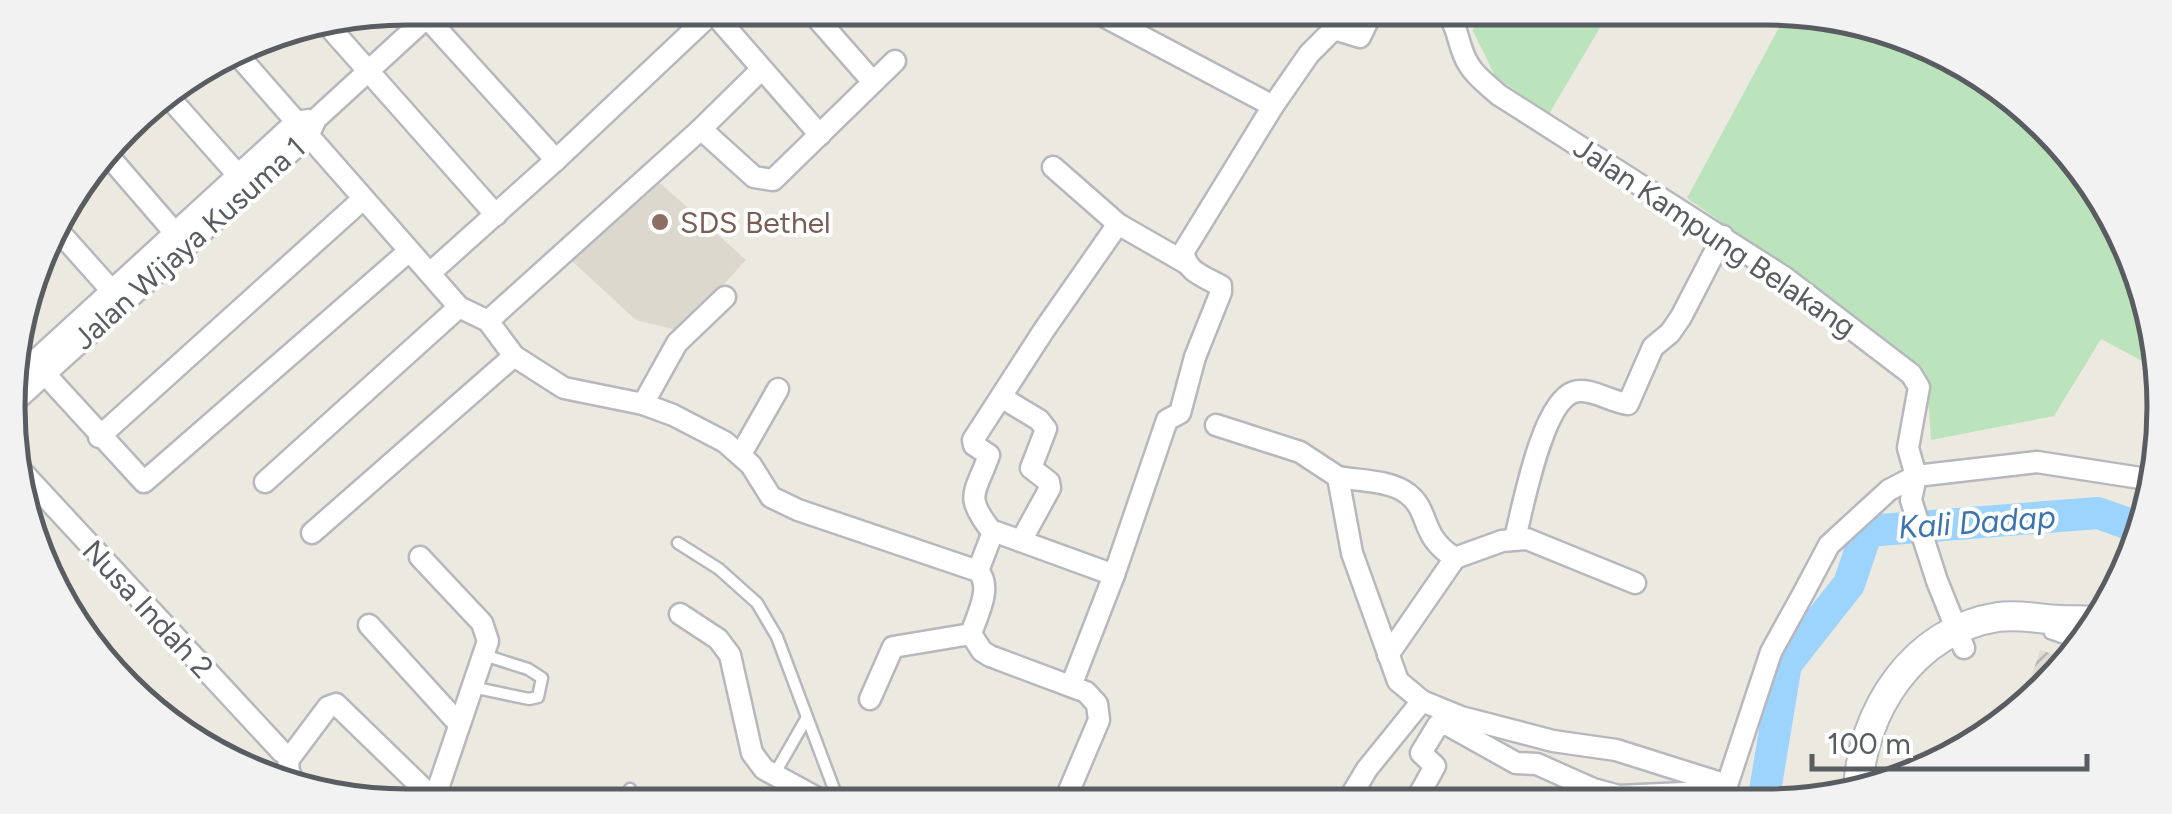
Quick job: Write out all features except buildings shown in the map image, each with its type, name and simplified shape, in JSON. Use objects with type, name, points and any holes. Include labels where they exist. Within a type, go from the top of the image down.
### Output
[{"type":"street","name":"Jalan Wijaya Kusuma 1","points":[[27,374],[39,368],[307,126],[413,25]]},
{"type":"street","points":[[439,25],[556,160]]},
{"type":"street","points":[[430,273],[556,160],[696,25]]},
{"type":"street","points":[[724,25],[820,135]]},
{"type":"street","points":[[823,25],[873,82]]},
{"type":"street","points":[[1120,25],[1273,106]]},
{"type":"street","points":[[1186,263],[1184,251],[1241,153],[1309,54],[1330,31],[1360,37],[1366,25]]},
{"type":"street","name":"Jalan Kampung Belakang","points":[[1455,25],[1470,68],[1499,95],[1648,192],[1724,236],[1911,374],[1919,388],[1908,448],[1916,476],[1911,500],[1961,639]]},
{"type":"street","points":[[333,32],[496,215]]},
{"type":"street","points":[[244,61],[307,126],[363,198],[459,308],[488,322],[514,356],[564,388],[643,404],[694,425],[741,454],[752,464],[764,490],[798,510],[984,576],[985,588],[971,634],[982,651],[1086,692],[1097,704],[1099,720],[1070,789]]},
{"type":"street","points":[[701,129],[754,177],[773,180],[895,61]]},
{"type":"street","points":[[488,322],[762,70]]},
{"type":"street","points":[[174,104],[238,176]]},
{"type":"street","name":"Jalan Wijaya Kusuma 1","points":[[26,386],[112,290],[238,176],[307,126]]},
{"type":"street","points":[[114,162],[176,233]]},
{"type":"street","points":[[1053,167],[1118,224],[1186,263],[1220,286],[1222,292],[1195,356],[1180,413],[1167,420],[1071,686]]},
{"type":"street","points":[[99,437],[363,198]]},
{"type":"street","points":[[1114,575],[994,533],[972,494],[989,455],[973,443],[1118,224]]},
{"type":"street","points":[[1515,538],[1546,427],[1556,406],[1574,392],[1628,404],[1652,348],[1682,317],[1724,236]]},
{"type":"street","points":[[64,237],[112,290]]},
{"type":"street","points":[[39,368],[140,481],[148,480],[409,251]]},
{"type":"street","points":[[643,404],[676,343],[725,298]]},
{"type":"street","points":[[264,482],[459,308]]},
{"type":"street","points":[[312,532],[514,356]]},
{"type":"street","points":[[741,454],[778,389]]},
{"type":"street","points":[[1001,397],[1046,429],[1031,468],[1050,488],[1021,541]]},
{"type":"street","points":[[1216,425],[1300,452],[1338,477],[1395,487],[1410,495],[1434,542],[1455,558]]},
{"type":"street","points":[[1729,789],[1771,652],[1830,546],[1889,490],[1916,476],[2037,462],[2141,478]]},
{"type":"street","points":[[1338,477],[1352,553],[1388,655],[1398,680],[1422,701],[1461,717],[1553,742],[1616,750],[1718,789]]},
{"type":"street","name":"Nusa Indah 2","points":[[33,485],[282,752]]},
{"type":"street","points":[[38,504],[44,498]]},
{"type":"street","points":[[978,571],[994,533]]},
{"type":"street","points":[[1388,655],[1455,558],[1515,538],[1527,539],[1634,584]]},
{"type":"street","points":[[420,557],[482,623],[488,641],[438,789]]},
{"type":"street","points":[[680,614],[718,639],[730,655],[752,753],[764,770],[798,789]]},
{"type":"street","points":[[1860,777],[1866,739],[1885,696],[1914,660],[1961,639],[2079,624]]},
{"type":"street","points":[[368,625],[459,724]]},
{"type":"street","points":[[870,698],[892,648],[971,634]]},
{"type":"street","points":[[1878,772],[1883,746],[1910,689],[1961,639]]},
{"type":"street","points":[[1356,789],[1422,701]]},
{"type":"street","points":[[288,770],[289,758],[328,707],[336,704],[419,789]]},
{"type":"street","points":[[1422,789],[1435,766],[1421,754],[1438,725],[1448,725],[1516,762],[1537,764],[1594,789]]},
{"type":"lane","points":[[678,542],[719,568],[757,604],[777,637],[833,789]]},
{"type":"lane","points":[[2054,627],[2070,637]]},
{"type":"lane","points":[[472,686],[529,700],[538,698],[542,678],[528,668],[484,655]]},
{"type":"lane","points":[[774,776],[806,718]]},
{"type":"shaded area","name":"SDS Bethel","points":[[660,183],[746,260],[681,331],[636,320],[572,261]]},
{"type":"shaded area","points":[[2040,650],[2055,655],[2035,677],[2030,682]]},
{"type":"green space","points":[[1475,25],[1602,25],[1549,114],[1495,76],[1473,31]]},
{"type":"green space","points":[[1780,26],[1840,32],[1888,45],[1934,64],[1998,104],[2068,174],[2096,216],[2118,261],[2134,308],[2144,362],[2101,339],[2054,416],[1931,440],[1927,381],[1851,313],[1687,198]]},
{"type":"waterway","name":"Kali Dadap","points":[[1765,789],[1786,664],[1849,584],[1867,531],[2098,513],[2129,524]]},
{"type":"place","name":"SDS Bethel","points":[[660,222]]}]
